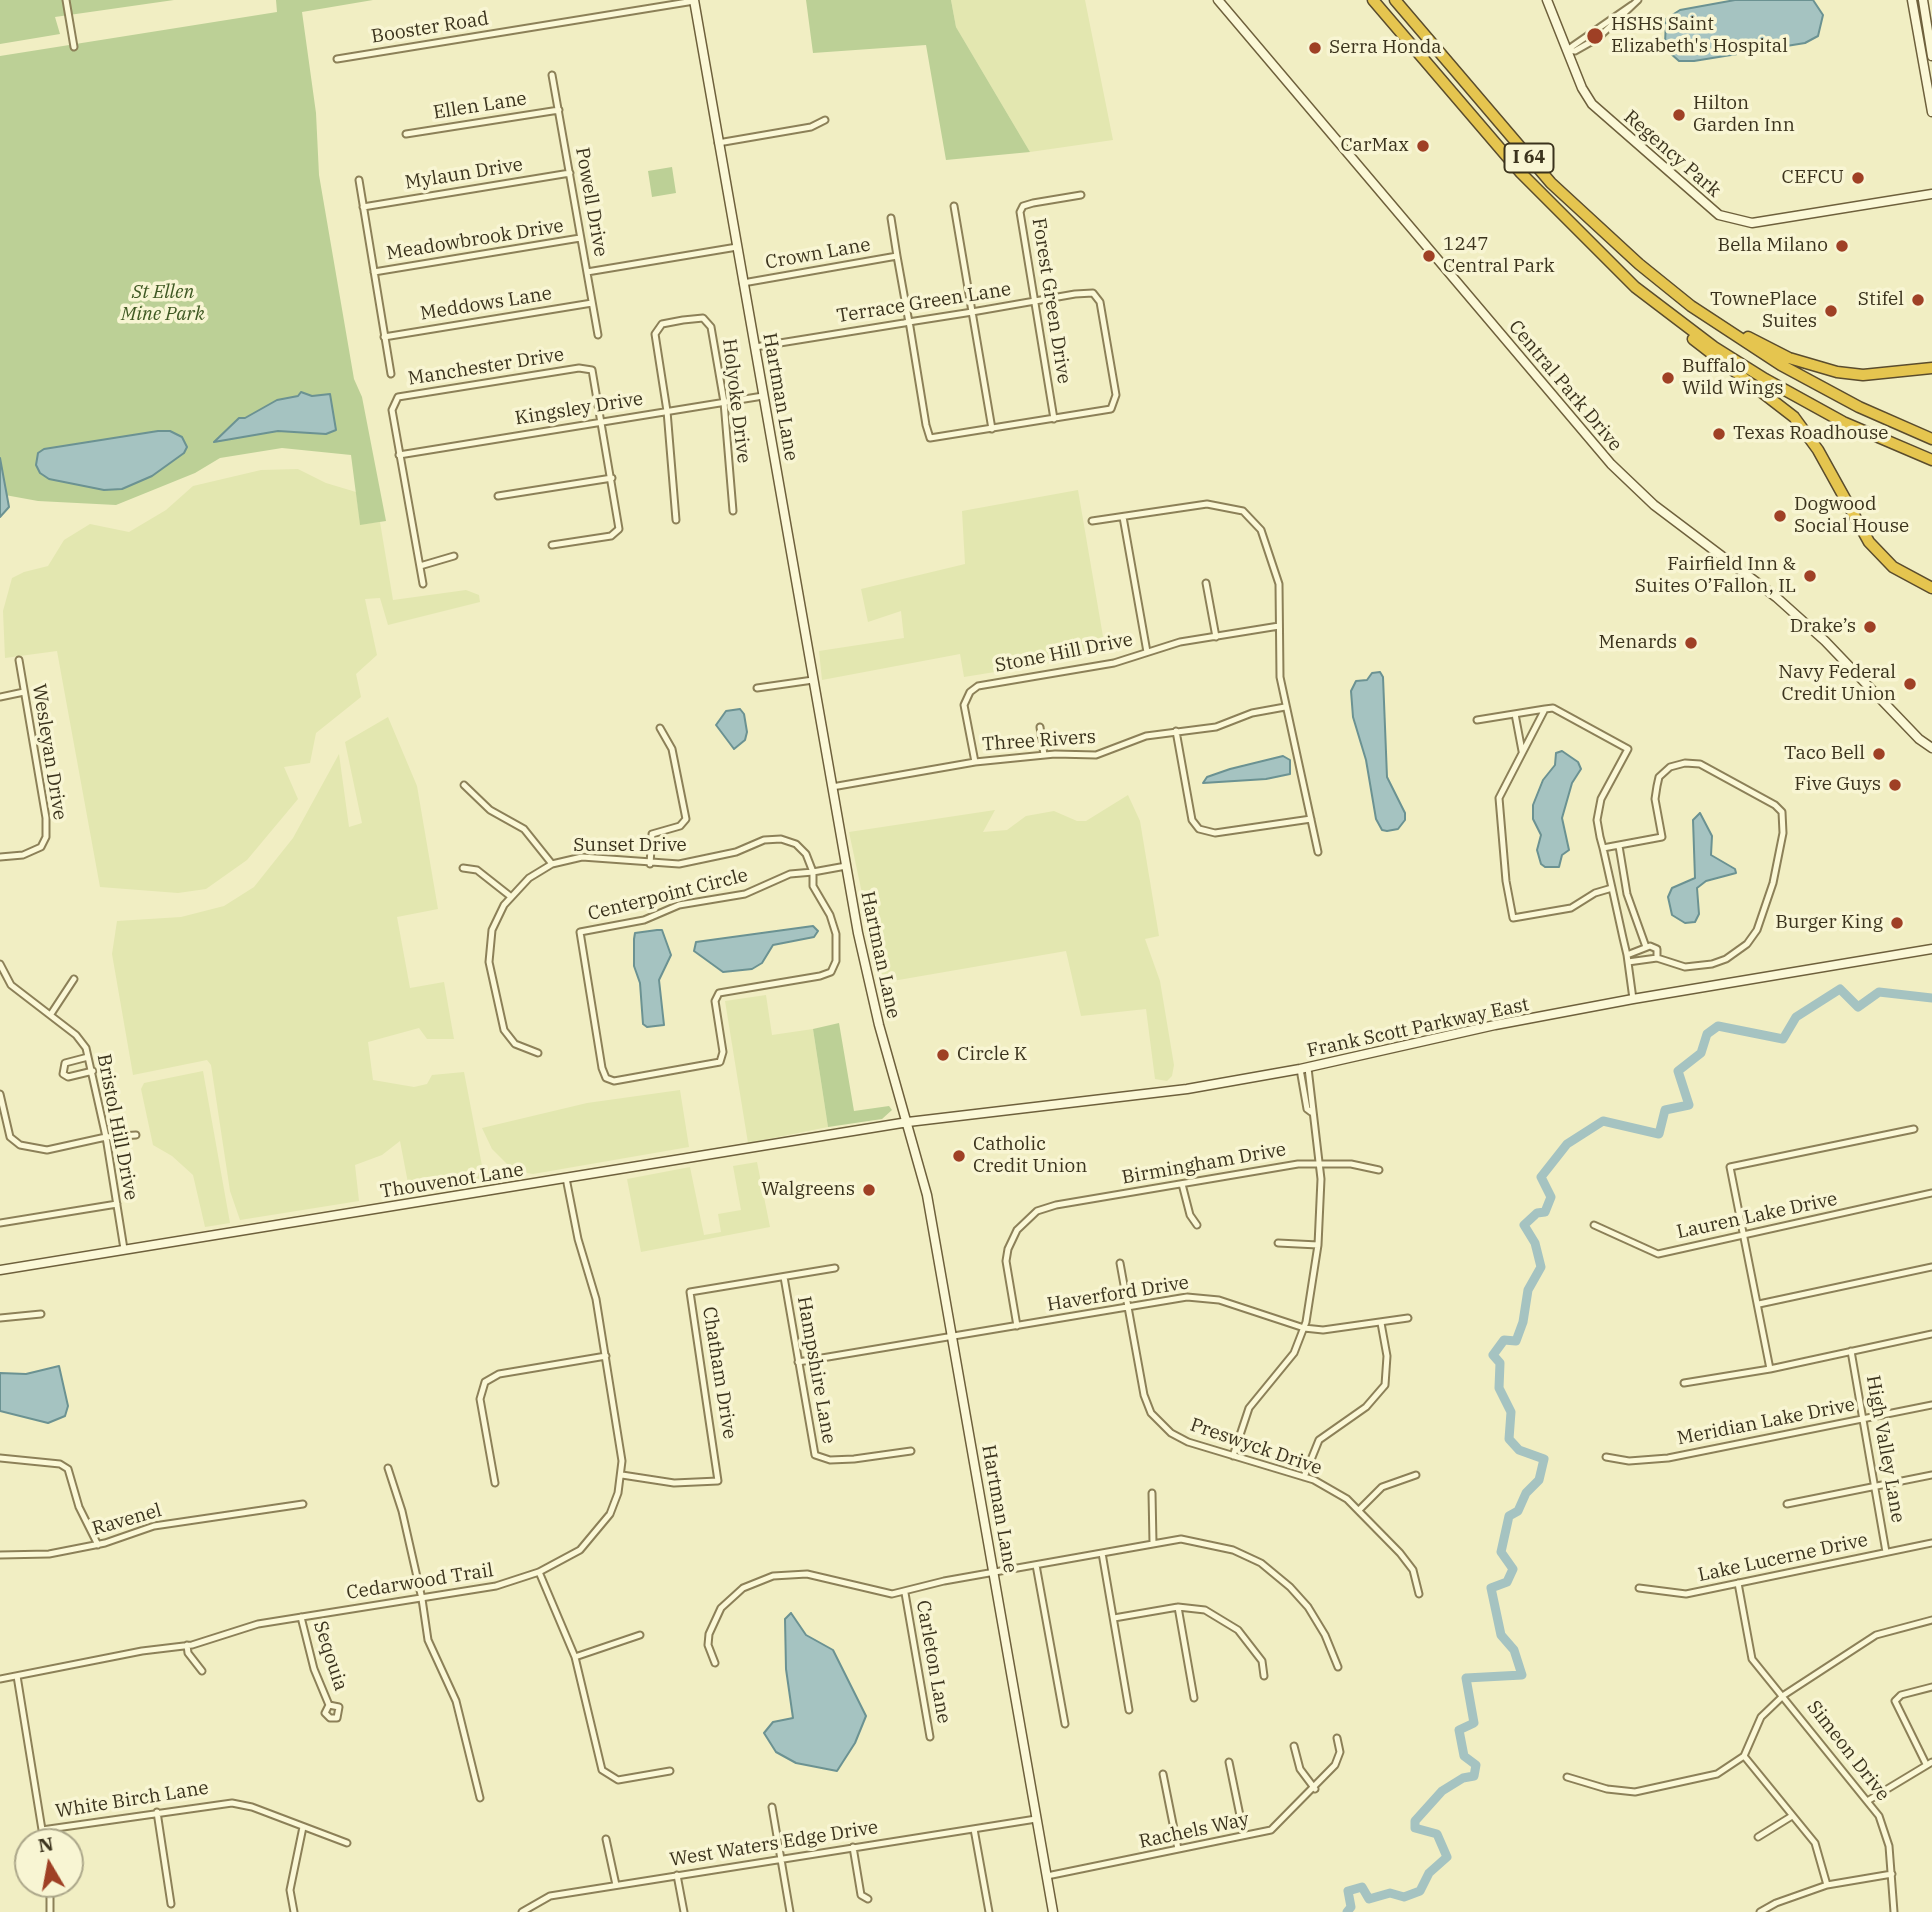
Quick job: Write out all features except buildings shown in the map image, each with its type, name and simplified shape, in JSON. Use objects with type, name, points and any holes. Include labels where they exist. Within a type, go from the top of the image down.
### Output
[{"type":"highway","name":"I 64","points":[[1373,0],[1521,173],[1635,287],[1714,347],[1765,379],[1843,422],[1932,460]]},
{"type":"highway","name":"I 64","points":[[1395,0],[1551,183],[1607,237],[1682,298],[1755,349],[1859,407],[1932,439]]},
{"type":"highway","points":[[1635,287],[1655,308],[1794,417],[1818,450],[1869,542],[1893,567],[1932,588]]},
{"type":"highway","points":[[1682,298],[1764,347],[1812,367],[1863,375],[1932,368]]},
{"type":"street","points":[[66,0],[74,47]]},
{"type":"street","name":"Booster Road","points":[[337,60],[694,0]]},
{"type":"street","name":"Hartman Lane","points":[[694,0],[846,866],[876,1016],[927,1195],[954,1336],[1053,1912]]},
{"type":"street","name":"Central Park Drive","points":[[1218,0],[1611,464],[1664,513],[1776,597],[1825,641],[1919,740],[1932,748]]},
{"type":"street","name":"Regency Park","points":[[1547,0],[1592,104],[1711,209],[1728,219],[1764,222],[1930,194]]},
{"type":"street","points":[[1912,0],[1932,113]]},
{"type":"street","points":[[1923,0],[1932,57]]},
{"type":"street","points":[[1567,50],[1582,48],[1598,38],[1627,13],[1635,2]]},
{"type":"street","name":"Powell Drive","points":[[552,75],[598,335]]},
{"type":"street","name":"Ellen Lane","points":[[405,134],[559,110]]},
{"type":"street","points":[[718,143],[811,127],[825,120]]},
{"type":"street","name":"Mylaun Drive","points":[[363,207],[570,173]]},
{"type":"street","points":[[359,180],[391,374]]},
{"type":"street","name":"Forest Green Drive","points":[[1054,419],[1020,212],[1023,206],[1033,203],[1081,195]]},
{"type":"street","points":[[954,206],[992,429]]},
{"type":"street","points":[[891,218],[930,438],[1054,419]]},
{"type":"street","name":"Meadowbrook Drive","points":[[374,272],[580,238]]},
{"type":"street","points":[[587,272],[737,247]]},
{"type":"street","name":"Crown Lane","points":[[743,283],[898,256]]},
{"type":"street","name":"Terrace Green Lane","points":[[755,347],[1085,292],[1098,295],[1115,404],[1111,409],[1054,419]]},
{"type":"street","name":"Meddows Lane","points":[[384,337],[592,303]]},
{"type":"street","name":"Holyoke Drive","points":[[667,411],[655,334],[662,324],[700,318],[710,324],[724,402],[733,511]]},
{"type":"street","name":"Manchester Drive","points":[[423,584],[392,410],[398,397],[586,368],[595,377],[602,421]]},
{"type":"street","name":"Kingsley Drive","points":[[399,455],[763,396]]},
{"type":"street","points":[[667,411],[676,520]]},
{"type":"street","points":[[552,545],[617,533],[620,522],[602,421]]},
{"type":"street","points":[[498,496],[612,478]]},
{"type":"street","points":[[1092,521],[1208,504],[1243,511],[1261,530],[1272,557],[1281,597],[1280,677],[1318,852]]},
{"type":"street","points":[[1123,517],[1147,652]]},
{"type":"street","points":[[420,566],[454,556]]},
{"type":"street","points":[[1206,583],[1216,637]]},
{"type":"street","name":"Stone Hill Drive","points":[[975,762],[964,712],[966,698],[978,686],[1114,663],[1180,642],[1279,626]]},
{"type":"street","name":"Wesleyan Drive","points":[[0,858],[23,856],[41,847],[46,836],[46,818],[19,660]]},
{"type":"street","points":[[757,688],[813,680]]},
{"type":"street","points":[[0,697],[24,692]]},
{"type":"street","name":"Three Rivers","points":[[832,787],[975,762],[1044,755],[1096,755],[1146,736],[1216,727],[1252,713],[1285,707]]},
{"type":"street","points":[[1477,720],[1553,708],[1628,749],[1599,806],[1597,820],[1633,999]]},
{"type":"street","points":[[1545,709],[1499,798],[1506,881],[1513,918],[1572,908],[1595,893],[1612,888]]},
{"type":"street","points":[[1515,714],[1522,751]]},
{"type":"street","points":[[1040,727],[1044,755]]},
{"type":"street","points":[[650,864],[652,834],[680,827],[686,819],[672,749],[660,728]]},
{"type":"street","points":[[1176,731],[1192,820],[1199,829],[1215,833],[1311,819]]},
{"type":"street","points":[[1603,848],[1662,837],[1655,799],[1659,777],[1670,767],[1685,763],[1700,764],[1782,812],[1783,832],[1773,883],[1757,930],[1747,944],[1726,959],[1712,964],[1685,967],[1657,958],[1627,959]]},
{"type":"street","points":[[464,785],[490,810],[524,829],[552,864],[529,878],[510,896],[492,930],[489,962],[504,1030],[515,1044],[538,1053]]},
{"type":"street","name":"Sunset Drive","points":[[552,864],[582,857],[650,864],[707,860],[764,840],[781,839],[796,844],[806,854],[813,872]]},
{"type":"street","points":[[1619,845],[1627,894],[1646,947]]},
{"type":"street","name":"Centerpoint Circle","points":[[813,872],[813,886],[830,915],[836,934],[836,961],[831,972],[719,993],[715,1001],[723,1052],[716,1063],[614,1081],[606,1078],[600,1060],[580,932],[644,920],[679,905],[745,894],[790,874],[846,866]]},
{"type":"street","points":[[463,868],[477,870],[510,896]]},
{"type":"street","points":[[1627,959],[1646,947]]},
{"type":"street","points":[[1646,947],[1657,949],[1657,958]]},
{"type":"street","name":"Frank Scott Parkway East","points":[[908,1122],[1187,1089],[1304,1068],[1495,1025],[1633,999],[1932,949]]},
{"type":"street","name":"Bristol Hill Drive","points":[[0,964],[11,985],[76,1035],[88,1057],[106,1137],[124,1249]]},
{"type":"street","points":[[51,1014],[74,979]]},
{"type":"street","points":[[88,1057],[65,1063],[63,1074],[68,1077],[93,1071]]},
{"type":"street","points":[[1233,1455],[1252,1403],[1294,1353],[1304,1328],[1318,1245],[1321,1179],[1311,1112],[1307,1109],[1304,1068]]},
{"type":"street","points":[[0,1094],[10,1138],[20,1145],[47,1150],[106,1137],[136,1135]]},
{"type":"street","name":"Thouvenot Lane","points":[[0,1270],[908,1122]]},
{"type":"street","points":[[1770,1369],[1746,1236],[1730,1167],[1914,1129]]},
{"type":"street","name":"Birmingham Drive","points":[[1017,1326],[1006,1261],[1012,1238],[1030,1216],[1056,1205],[1318,1163],[1351,1164],[1379,1170]]},
{"type":"street","name":"Cedarwood Trail","points":[[0,1679],[142,1651],[187,1645],[258,1624],[496,1586],[564,1562],[597,1532],[610,1514],[622,1475],[596,1299],[578,1239],[566,1178]]},
{"type":"street","points":[[1182,1184],[1190,1215],[1196,1225]]},
{"type":"street","name":"Lauren Lake Drive","points":[[1594,1225],[1658,1254],[1932,1193]]},
{"type":"street","points":[[0,1223],[117,1205]]},
{"type":"street","points":[[1278,1243],[1318,1245]]},
{"type":"street","name":"Preswyck Drive","points":[[1121,1263],[1144,1395],[1152,1413],[1176,1436],[1304,1477],[1347,1499],[1413,1570],[1419,1594]]},
{"type":"street","points":[[1759,1304],[1932,1266]]},
{"type":"street","name":"Chatham Drive","points":[[622,1475],[674,1483],[719,1480],[690,1292],[835,1268]]},
{"type":"street","name":"Hampshire Lane","points":[[784,1277],[815,1455],[830,1460],[911,1451]]},
{"type":"street","name":"Haverford Drive","points":[[798,1362],[1187,1297],[1208,1298],[1304,1328],[1323,1330],[1408,1318]]},
{"type":"street","points":[[0,1318],[41,1314]]},
{"type":"street","points":[[1304,1477],[1319,1440],[1366,1407],[1385,1385],[1387,1356],[1381,1322]]},
{"type":"street","points":[[1684,1383],[1770,1369],[1932,1334]]},
{"type":"street","name":"High Valley Lane","points":[[1852,1351],[1886,1552]]},
{"type":"street","points":[[495,1483],[480,1399],[485,1382],[499,1374],[606,1356]]},
{"type":"street","name":"Meridian Lake Drive","points":[[1606,1457],[1629,1461],[1668,1458],[1932,1405]]},
{"type":"street","points":[[0,1458],[60,1464],[68,1469],[79,1507],[98,1545]]},
{"type":"street","points":[[388,1468],[402,1511],[422,1599],[428,1640],[456,1701],[480,1798]]},
{"type":"street","points":[[1359,1510],[1382,1487],[1416,1475]]},
{"type":"street","points":[[1787,1504],[1932,1475]]},
{"type":"street","points":[[1152,1493],[1153,1543]]},
{"type":"street","name":"Ravenel","points":[[0,1555],[38,1555],[98,1545],[153,1526],[303,1504]]},
{"type":"street","points":[[715,1663],[708,1646],[715,1617],[734,1594],[760,1579],[787,1573],[807,1574],[878,1592],[905,1592],[944,1581],[1181,1539],[1204,1541],[1261,1563],[1290,1587],[1308,1607],[1325,1635],[1338,1667]]},
{"type":"street","name":"Lake Lucerne Drive","points":[[1639,1588],[1686,1594],[1932,1543]]},
{"type":"street","points":[[1102,1553],[1129,1710]]},
{"type":"street","points":[[1036,1565],[1065,1724]]},
{"type":"street","points":[[539,1572],[575,1657],[602,1770],[618,1780],[670,1771]]},
{"type":"street","name":"Simeon Drive","points":[[1738,1583],[1752,1659],[1784,1695],[1879,1816],[1889,1846],[1894,1912]]},
{"type":"street","name":"Carleton Lane","points":[[905,1592],[930,1737]]},
{"type":"street","points":[[1114,1618],[1178,1607],[1205,1610],[1238,1630],[1262,1661],[1264,1676]]},
{"type":"street","points":[[1178,1607],[1194,1698]]},
{"type":"street","name":"Seqouia","points":[[301,1617],[314,1669],[329,1705]]},
{"type":"street","points":[[1567,1777],[1607,1789],[1635,1792],[1659,1784],[1717,1774],[1744,1756],[1761,1717],[1784,1695],[1876,1635],[1932,1620]]},
{"type":"street","points":[[575,1657],[640,1635]]},
{"type":"street","points":[[187,1645],[188,1653],[202,1671]]},
{"type":"street","points":[[17,1675],[42,1828]]},
{"type":"street","points":[[1868,1800],[1929,1763],[1895,1701],[1902,1695],[1932,1687]]},
{"type":"street","name":"Rachels Way","points":[[1047,1877],[1270,1830],[1315,1789],[1338,1760],[1338,1738]]},
{"type":"street","points":[[1294,1746],[1300,1769],[1315,1789]]},
{"type":"street","points":[[1744,1756],[1815,1843],[1827,1885]]},
{"type":"street","points":[[1229,1762],[1244,1835]]},
{"type":"street","points":[[1163,1774],[1178,1849]]},
{"type":"street","name":"White Birch Lane","points":[[55,1828],[232,1803],[347,1843]]},
{"type":"street","points":[[772,1807],[790,1912]]},
{"type":"street","points":[[157,1812],[171,1904]]},
{"type":"street","points":[[1758,1837],[1792,1816]]},
{"type":"street","name":"West Waters Edge Drive","points":[[522,1912],[550,1896],[1036,1819]]},
{"type":"street","points":[[294,1912],[290,1890],[303,1826]]},
{"type":"street","points":[[974,1829],[989,1912]]},
{"type":"street","points":[[606,1839],[616,1885]]},
{"type":"street","points":[[853,1847],[861,1895],[869,1899]]},
{"type":"street","points":[[1760,1912],[1776,1903],[1827,1885],[1892,1874]]},
{"type":"street","points":[[677,1875],[684,1912]]},
{"type":"green space","points":[[0,0],[174,0],[55,17],[60,34],[0,44]]},
{"type":"green space","name":"St Ellen Mine Park","points":[[276,0],[373,0],[302,12],[316,113],[319,175],[354,379],[362,397],[386,521],[360,525],[351,455],[282,448],[220,458],[195,473],[116,505],[38,501],[5,495],[0,471],[0,56],[277,12]]},
{"type":"green space","points":[[806,0],[951,0],[956,27],[1030,152],[946,160],[926,45],[813,53]]},
{"type":"green space","points":[[951,0],[1085,0],[1113,140],[1030,152],[956,27]]},
{"type":"green space","points":[[672,167],[676,193],[652,197],[648,171]]},
{"type":"green space","points":[[298,469],[326,483],[356,492],[360,524],[380,522],[393,600],[466,590],[479,595],[480,602],[388,625],[380,598],[365,599],[377,655],[356,674],[361,697],[316,733],[310,763],[284,767],[298,799],[247,860],[206,889],[178,893],[100,887],[57,651],[5,658],[3,611],[12,578],[48,566],[64,540],[90,524],[129,532],[166,510],[193,486],[261,470]]},
{"type":"green space","points":[[1078,490],[1106,654],[964,677],[960,654],[822,680],[819,651],[904,638],[901,611],[868,622],[861,589],[965,564],[962,511]]},
{"type":"green space","points":[[388,717],[417,786],[438,909],[397,917],[410,988],[444,982],[454,1039],[427,1039],[419,1028],[368,1042],[373,1080],[414,1087],[427,1084],[432,1075],[464,1072],[484,1176],[477,1183],[415,1192],[408,1183],[400,1141],[382,1155],[355,1165],[359,1201],[240,1220],[230,1191],[211,1065],[207,1060],[133,1075],[112,954],[117,921],[181,917],[224,906],[254,887],[293,838],[339,754],[349,827],[362,823],[345,742]]},
{"type":"green space","points":[[1128,795],[1140,821],[1159,936],[1145,939],[1160,981],[1174,1065],[1172,1076],[1167,1081],[1155,1079],[1146,1009],[1081,1016],[1066,951],[881,983],[849,832],[995,810],[983,832],[1007,830],[1026,816],[1054,811],[1077,821],[1086,821]]},
{"type":"green space","points":[[766,995],[772,1035],[813,1029],[828,1127],[748,1143],[725,1001]]},
{"type":"green space","points":[[839,1023],[854,1111],[889,1106],[892,1110],[882,1119],[828,1127],[813,1029]]},
{"type":"green space","points":[[203,1071],[230,1223],[205,1227],[193,1175],[172,1156],[153,1145],[141,1089],[144,1083]]},
{"type":"green space","points":[[680,1090],[689,1147],[533,1174],[514,1171],[492,1149],[482,1128],[587,1103]]},
{"type":"green space","points":[[757,1162],[770,1227],[641,1252],[627,1179],[690,1167],[704,1235],[721,1232],[718,1214],[741,1210],[733,1166]]},
{"type":"water","points":[[1735,0],[1813,0],[1823,15],[1818,36],[1805,43],[1694,61],[1679,61],[1670,53],[1665,44],[1666,19],[1680,10]]},
{"type":"water","points":[[301,392],[312,396],[330,394],[336,430],[326,434],[278,431],[214,442],[239,418],[245,418],[277,400],[298,396]]},
{"type":"water","points":[[170,431],[182,437],[187,447],[184,453],[152,476],[122,489],[104,490],[49,479],[40,473],[36,465],[38,453],[44,449]]},
{"type":"water","points":[[0,458],[9,507],[0,517]]},
{"type":"water","points":[[1380,672],[1383,677],[1387,777],[1405,813],[1405,820],[1398,829],[1387,831],[1382,830],[1376,819],[1366,760],[1353,717],[1351,691],[1356,681],[1367,680],[1372,673]]},
{"type":"water","points":[[740,709],[744,714],[747,732],[745,740],[734,749],[716,725],[726,711]]},
{"type":"water","points":[[1562,751],[1578,762],[1581,769],[1572,783],[1562,818],[1569,850],[1562,855],[1559,867],[1545,867],[1541,864],[1537,850],[1541,835],[1533,819],[1533,805],[1543,780],[1555,765],[1556,753]]},
{"type":"water","points":[[1283,756],[1290,760],[1290,774],[1266,779],[1203,783],[1207,777],[1230,769]]},
{"type":"water","points":[[1700,813],[1712,836],[1711,855],[1735,869],[1736,873],[1706,881],[1697,888],[1699,914],[1695,922],[1685,923],[1672,915],[1668,897],[1672,888],[1695,878],[1693,820]]},
{"type":"water","points":[[813,926],[818,931],[814,937],[773,945],[762,963],[752,969],[723,972],[694,951],[696,942]]},
{"type":"water","points":[[662,930],[671,955],[659,980],[664,1025],[647,1027],[643,1024],[640,983],[634,966],[634,939],[635,933]]},
{"type":"water","points":[[59,1366],[68,1406],[65,1416],[48,1423],[0,1411],[0,1373],[26,1374]]},
{"type":"water","points":[[791,1613],[806,1635],[833,1650],[866,1716],[855,1743],[837,1771],[796,1763],[776,1752],[764,1733],[773,1722],[793,1718],[786,1669],[785,1619]]},
{"type":"waterway","points":[[1347,1912],[1351,1907],[1348,1891],[1362,1887],[1369,1899],[1390,1893],[1404,1897],[1420,1891],[1429,1873],[1447,1857],[1437,1834],[1415,1828],[1415,1821],[1442,1791],[1463,1778],[1474,1776],[1476,1765],[1464,1756],[1459,1730],[1474,1723],[1466,1678],[1522,1675],[1514,1650],[1501,1635],[1491,1588],[1507,1582],[1513,1569],[1501,1552],[1509,1516],[1518,1511],[1526,1493],[1539,1480],[1544,1459],[1519,1450],[1509,1439],[1511,1412],[1499,1388],[1500,1363],[1493,1355],[1504,1340],[1516,1341],[1523,1322],[1528,1290],[1541,1267],[1535,1243],[1524,1225],[1537,1213],[1545,1212],[1551,1197],[1541,1177],[1567,1144],[1603,1121],[1659,1134],[1665,1110],[1689,1105],[1678,1071],[1701,1053],[1707,1034],[1718,1026],[1783,1039],[1796,1017],[1840,989],[1858,1007],[1879,992],[1932,998]]},
{"type":"place","name":"HSHS Saint Elizabeth's Hospital","points":[[1595,36]]},
{"type":"place","name":"Serra Honda","points":[[1315,48]]},
{"type":"place","name":"Hilton Garden Inn","points":[[1679,115]]},
{"type":"place","name":"CarMax","points":[[1423,146]]},
{"type":"place","name":"CEFCU","points":[[1858,178]]},
{"type":"place","name":"Bella Milano","points":[[1842,246]]},
{"type":"place","name":"1247 Central Park","points":[[1429,256]]},
{"type":"place","name":"Stifel","points":[[1918,300]]},
{"type":"place","name":"TownePlace Suites","points":[[1831,311]]},
{"type":"place","name":"Buffalo Wild Wings","points":[[1668,378]]},
{"type":"place","name":"Texas Roadhouse","points":[[1719,434]]},
{"type":"place","name":"Dogwood Social House","points":[[1780,516]]},
{"type":"place","name":"Fairfield Inn & Suites O’Fallon, IL","points":[[1810,576]]},
{"type":"place","name":"Drake’s","points":[[1870,627]]},
{"type":"place","name":"Menards","points":[[1691,643]]},
{"type":"place","name":"Navy Federal Credit Union","points":[[1910,684]]},
{"type":"place","name":"Taco Bell","points":[[1879,754]]},
{"type":"place","name":"Five Guys","points":[[1895,785]]},
{"type":"place","name":"Burger King","points":[[1897,923]]},
{"type":"place","name":"Circle K","points":[[943,1055]]},
{"type":"place","name":"Catholic Credit Union","points":[[959,1156]]},
{"type":"place","name":"Walgreens","points":[[869,1190]]}]
